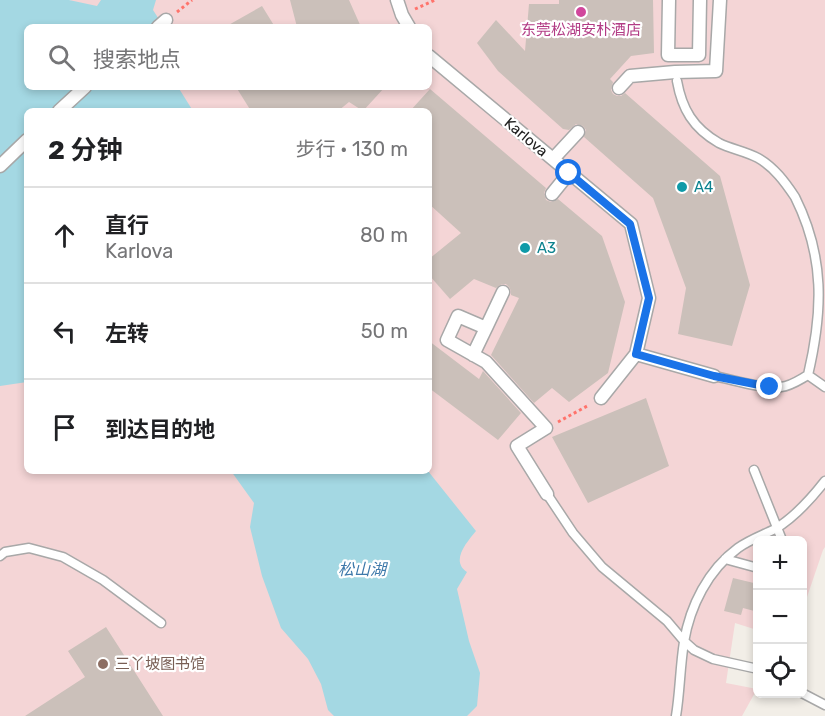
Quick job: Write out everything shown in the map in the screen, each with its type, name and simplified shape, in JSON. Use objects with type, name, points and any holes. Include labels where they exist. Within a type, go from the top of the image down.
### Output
[{"type":"street","points":[[398,0],[407,24]]},
{"type":"street","points":[[669,0],[668,55],[699,55],[700,0]]},
{"type":"street","points":[[620,88],[630,76],[676,76],[716,72],[720,0]]},
{"type":"street","points":[[676,55],[676,76]]},
{"type":"street","name":"Karlova","points":[[432,59],[630,224],[649,298],[636,354]]},
{"type":"street","points":[[61,108],[81,90]]},
{"type":"street","points":[[553,159],[578,132]]},
{"type":"street","points":[[0,166],[24,143]]},
{"type":"street","points":[[552,194],[569,173]]},
{"type":"street","points":[[474,355],[503,292]]},
{"type":"street","points":[[486,328],[458,316],[447,340],[486,362],[546,428],[517,446],[547,494]]},
{"type":"street","points":[[601,398],[636,354],[714,376]]},
{"type":"lane","points":[[676,76],[684,110],[697,126],[719,142],[757,158],[774,170],[791,190],[810,225],[822,267],[823,291],[808,375],[780,388],[714,376]]},
{"type":"lane","points":[[808,375],[825,387]]},
{"type":"lane","points":[[754,470],[780,536]]},
{"type":"lane","points":[[676,716],[684,641],[696,603],[706,583],[725,559],[740,547],[777,527],[796,513],[825,482]]},
{"type":"lane","points":[[547,494],[573,533],[602,567],[667,621],[694,650],[703,655],[753,668]]},
{"type":"lane","points":[[0,556],[5,552],[29,548],[63,557],[103,580],[161,623]]},
{"type":"lane","points":[[725,559],[753,567]]},
{"type":"lane","points":[[807,696],[825,705]]},
{"type":"path","points":[[546,428],[601,398]]},
{"type":"shaded area","points":[[71,0],[825,0],[825,547],[807,597],[807,536],[753,536],[753,629],[735,623],[726,683],[753,688],[753,696],[742,716],[0,716],[0,75],[24,86],[24,90],[432,90],[432,24],[49,24]]},
{"type":"water","points":[[0,0],[69,0],[97,6],[101,0],[156,0],[153,10],[162,24],[24,24],[24,90],[180,90],[191,108],[24,108],[24,382],[0,386]]},
{"type":"water","name":"松山湖","points":[[233,474],[430,474],[476,531],[468,540],[460,557],[462,568],[467,572],[457,589],[469,641],[480,673],[477,706],[467,716],[334,716],[328,710],[321,684],[308,659],[281,628],[262,576],[250,527],[254,503]]},
{"type":"building","points":[[290,0],[349,0],[360,24],[296,24]]},
{"type":"building","name":"A4","points":[[559,0],[653,0],[654,53],[631,56],[610,79],[613,82],[611,90],[617,96],[625,93],[720,176],[750,285],[732,346],[678,334],[686,288],[653,198],[584,137],[586,130],[583,126],[576,124],[569,130],[563,129],[498,71],[477,43],[496,20],[525,51],[529,4],[559,4]]},
{"type":"building","points":[[262,6],[273,24],[230,24]]},
{"type":"building","points":[[238,90],[382,90],[366,108],[358,108],[349,102],[342,108],[249,108]]},
{"type":"building","name":"A3","points":[[431,90],[546,188],[544,193],[546,200],[551,202],[558,199],[602,236],[625,302],[608,373],[569,402],[552,388],[534,403],[491,355],[519,298],[511,295],[506,284],[496,288],[474,279],[450,299],[432,278],[432,257],[461,233],[432,207],[432,108],[413,108]]},
{"type":"building","points":[[432,343],[479,379],[483,371],[521,413],[498,440],[432,390]]},
{"type":"building","points":[[646,398],[669,466],[588,503],[552,437]]},
{"type":"building","points":[[733,578],[753,583],[753,611],[743,608],[741,615],[724,611]]},
{"type":"building","name":"三丫坡图书馆","points":[[106,627],[163,716],[25,716],[85,677],[68,651]]},
{"type":"place","name":"东莞松湖安朴酒店","points":[[581,12]]},
{"type":"place","name":"A4","points":[[682,187]]},
{"type":"place","name":"A3","points":[[525,248]]},
{"type":"place","name":"三丫坡图书馆","points":[[103,664]]},
{"type":"route","points":[[569,173],[630,224],[649,298],[636,354],[714,376],[770,387]]}]
